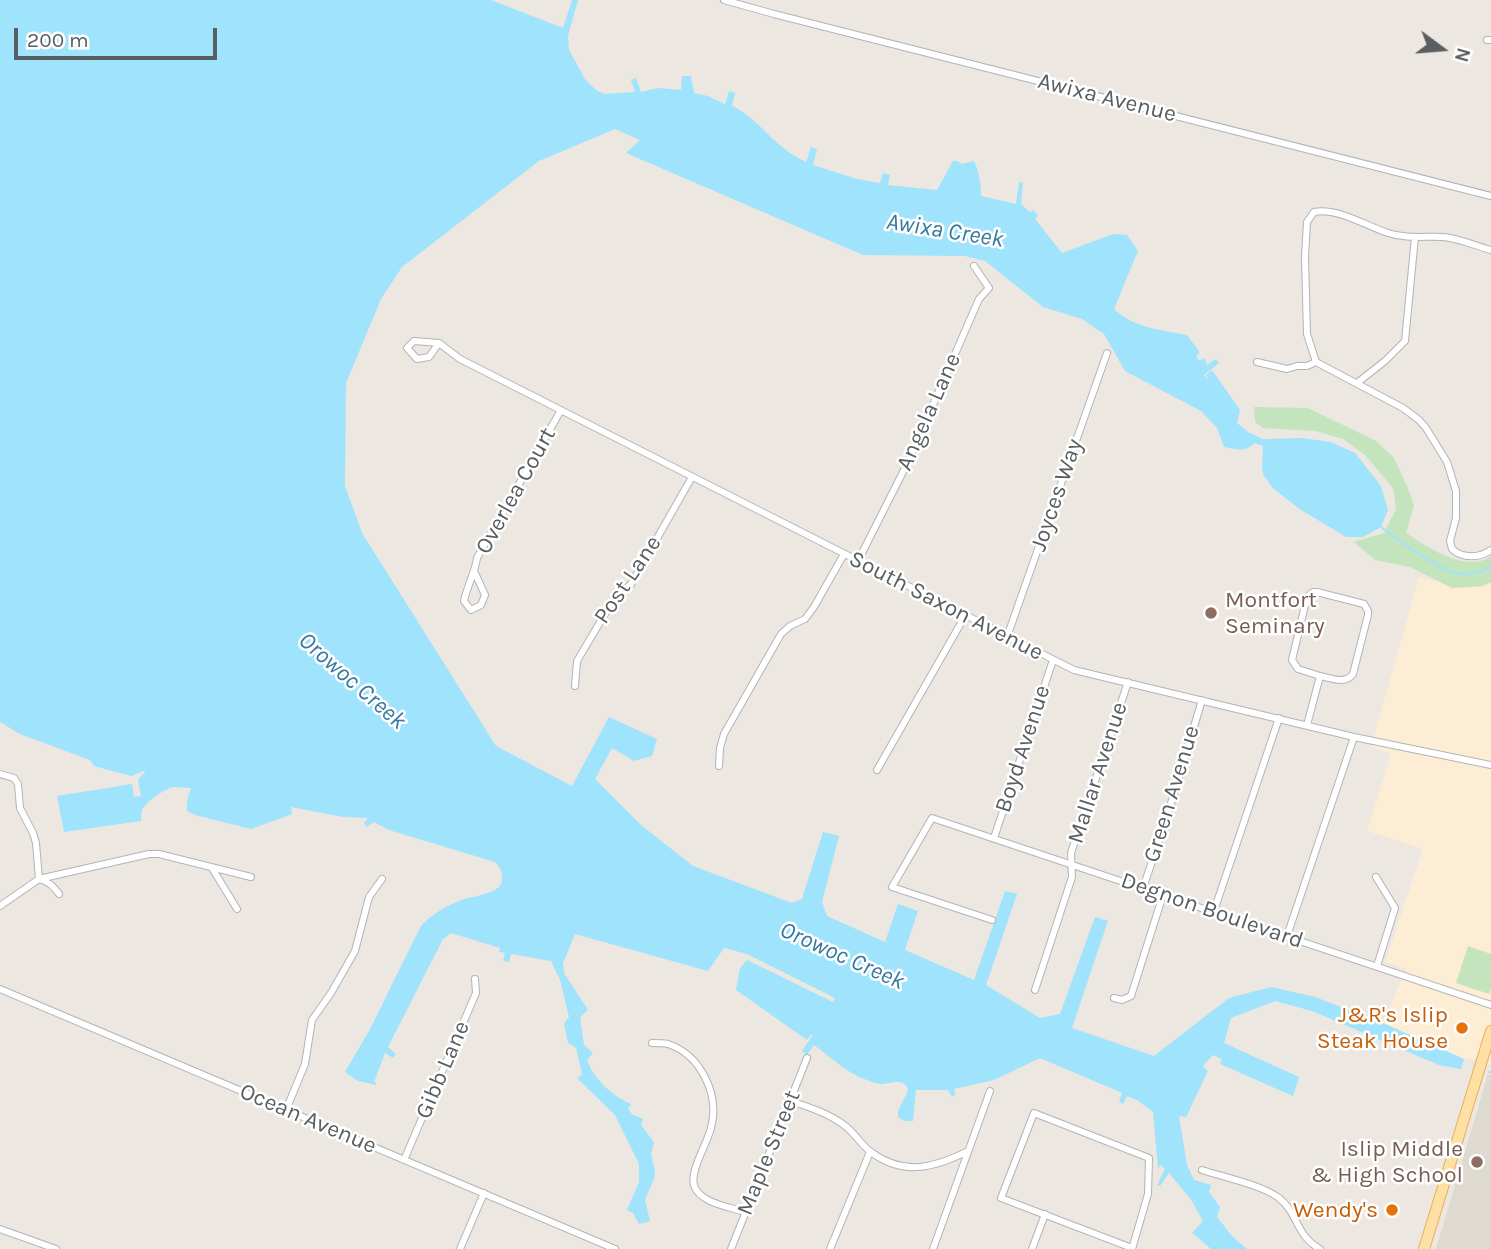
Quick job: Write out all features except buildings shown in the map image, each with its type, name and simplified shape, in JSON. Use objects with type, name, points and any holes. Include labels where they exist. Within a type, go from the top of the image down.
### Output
[{"type":"main road","points":[[1424,1249],[1491,1031]]},
{"type":"street","name":"Awixa Avenue","points":[[724,0],[1491,196]]},
{"type":"street","points":[[1491,250],[1455,238],[1398,236],[1326,210],[1311,215],[1305,236],[1307,334],[1316,362],[1403,408],[1419,420],[1447,462],[1454,482],[1457,502],[1456,518],[1450,536],[1452,549],[1465,556],[1484,554],[1491,550]]},
{"type":"street","points":[[1357,383],[1405,341],[1415,237]]},
{"type":"street","name":"Angela Lane","points":[[858,561],[908,462],[979,299],[989,288],[974,266]]},
{"type":"street","points":[[414,341],[439,343],[429,356],[417,359],[407,348],[414,341]]},
{"type":"street","name":"South Saxon Avenue","points":[[439,343],[460,359],[1074,670],[1354,737],[1491,765]]},
{"type":"street","name":"Joyces Way","points":[[1007,637],[1107,354]]},
{"type":"street","points":[[1256,362],[1287,369],[1316,362]]},
{"type":"street","name":"Overlea Court","points":[[475,573],[485,595],[481,605],[471,610],[464,601],[482,549],[561,410]]},
{"type":"street","name":"Post Lane","points":[[575,686],[577,661],[612,602],[631,584],[692,477]]},
{"type":"street","points":[[719,766],[724,734],[781,635],[790,626],[805,619],[844,554]]},
{"type":"street","points":[[1317,592],[1364,604],[1368,615],[1353,674],[1350,678],[1341,680],[1320,676],[1298,669],[1292,660],[1307,597],[1317,592]]},
{"type":"street","points":[[877,770],[964,615]]},
{"type":"street","name":"Boyd Avenue","points":[[994,838],[1053,660]]},
{"type":"street","points":[[1307,724],[1320,676]]},
{"type":"street","name":"Mallar Avenue","points":[[1035,990],[1072,877],[1071,853],[1128,682]]},
{"type":"street","name":"Green Avenue","points":[[1143,888],[1202,700]]},
{"type":"street","points":[[1214,911],[1279,718]]},
{"type":"street","points":[[1287,936],[1354,737]]},
{"type":"street","points":[[0,774],[14,778],[18,784],[20,808],[36,843],[39,879]]},
{"type":"street","name":"Degnon Boulevard","points":[[992,920],[892,887],[932,818],[1491,1005]]},
{"type":"street","points":[[0,906],[39,879],[149,854],[159,854],[251,877]]},
{"type":"street","points":[[212,869],[237,909]]},
{"type":"street","points":[[1376,877],[1395,908],[1377,966]]},
{"type":"street","points":[[39,879],[47,880],[59,894]]},
{"type":"street","points":[[286,1110],[305,1064],[312,1020],[355,951],[369,897],[382,879]]},
{"type":"street","points":[[1114,998],[1122,1000],[1131,996],[1164,895]]},
{"type":"street","name":"Gibb Lane","points":[[404,1160],[476,993],[475,979]]},
{"type":"street","name":"Ocean Avenue","points":[[0,989],[615,1249]]},
{"type":"street","points":[[652,1043],[666,1044],[682,1051],[705,1077],[711,1093],[712,1125],[694,1175],[694,1185],[701,1196],[745,1212]]},
{"type":"street","name":"Maple Street","points":[[731,1249],[807,1058]]},
{"type":"street","points":[[933,1249],[990,1091]]},
{"type":"street","points":[[790,1101],[828,1115],[844,1125],[870,1152],[899,1166],[933,1166],[968,1151]]},
{"type":"street","points":[[1034,1113],[1149,1158],[1148,1194],[1132,1249],[1001,1198],[1034,1113]]},
{"type":"street","points":[[830,1249],[870,1152]]},
{"type":"street","points":[[1202,1170],[1265,1191],[1280,1199],[1290,1209],[1310,1244],[1320,1249]]},
{"type":"street","points":[[460,1249],[484,1193]]},
{"type":"street","points":[[1032,1249],[1045,1214]]},
{"type":"street","points":[[0,1229],[56,1249]]},
{"type":"shaded area","points":[[1491,574],[1491,1065],[1474,1059],[1464,1059],[1383,1023],[1406,969],[1385,962],[1423,849],[1367,831],[1391,754],[1371,747],[1419,577],[1461,586]]},
{"type":"shaded area","name":"Islip Middle & High School","points":[[1488,1074],[1491,1075],[1491,1249],[1436,1249]]},
{"type":"green space","points":[[1254,407],[1308,408],[1376,441],[1394,458],[1410,493],[1414,506],[1406,533],[1436,551],[1459,560],[1481,561],[1491,556],[1491,582],[1483,586],[1452,588],[1410,567],[1375,560],[1354,542],[1384,533],[1396,509],[1393,488],[1365,455],[1343,439],[1316,431],[1263,428],[1255,422]]},
{"type":"green space","points":[[1468,946],[1491,954],[1489,994],[1456,983]]},
{"type":"water","name":"Orowoc Creek","points":[[0,0],[491,0],[563,28],[572,0],[578,0],[568,36],[569,50],[585,79],[604,94],[635,92],[631,80],[636,78],[641,92],[658,88],[681,90],[682,76],[691,76],[694,93],[725,104],[729,91],[735,93],[732,106],[747,115],[793,155],[806,162],[811,147],[817,149],[813,165],[857,179],[880,183],[883,173],[890,175],[888,185],[937,190],[953,161],[962,164],[974,161],[981,196],[1016,204],[1019,182],[1023,183],[1021,204],[1030,212],[1033,210],[1038,216],[1035,219],[1062,253],[1113,234],[1127,235],[1138,251],[1114,309],[1139,324],[1187,335],[1199,351],[1196,356],[1199,361],[1204,358],[1207,363],[1205,366],[1216,359],[1219,363],[1204,375],[1210,381],[1206,375],[1212,370],[1240,410],[1237,423],[1248,432],[1263,439],[1302,438],[1331,442],[1355,453],[1381,486],[1388,510],[1381,527],[1363,537],[1346,537],[1298,508],[1273,488],[1264,476],[1263,446],[1254,443],[1244,449],[1224,447],[1217,428],[1201,411],[1125,371],[1104,334],[1082,319],[1043,307],[985,261],[965,256],[863,255],[626,153],[640,140],[615,129],[539,161],[402,267],[381,299],[346,383],[345,486],[362,533],[496,746],[572,786],[609,717],[657,739],[652,756],[634,761],[612,748],[595,779],[641,825],[693,866],[792,903],[802,899],[823,832],[839,836],[822,902],[827,916],[885,942],[898,904],[918,911],[905,950],[974,980],[1005,891],[1017,894],[986,985],[1040,1018],[1060,1014],[1095,917],[1108,921],[1072,1028],[1154,1056],[1229,998],[1271,987],[1315,997],[1383,1023],[1464,1059],[1461,1069],[1439,1065],[1312,1011],[1275,1001],[1231,1018],[1224,1043],[1299,1077],[1293,1096],[1220,1064],[1222,1059],[1213,1055],[1203,1066],[1208,1071],[1186,1117],[1179,1116],[1187,1165],[1194,1180],[1211,1185],[1209,1192],[1220,1207],[1217,1217],[1247,1249],[1211,1249],[1192,1233],[1203,1221],[1192,1201],[1169,1173],[1160,1186],[1157,1185],[1165,1169],[1161,1165],[1158,1168],[1153,1112],[1137,1100],[1127,1096],[1123,1104],[1119,1102],[1122,1093],[1040,1058],[994,1080],[954,1089],[955,1095],[952,1097],[948,1090],[916,1090],[913,1121],[904,1121],[898,1117],[898,1112],[908,1090],[905,1084],[880,1084],[862,1078],[814,1045],[807,1055],[802,1051],[813,1035],[807,1040],[736,990],[740,968],[747,960],[833,1002],[835,998],[747,954],[724,948],[708,971],[575,934],[563,963],[564,973],[588,1010],[580,1017],[584,1045],[593,1053],[587,1060],[590,1067],[604,1086],[631,1104],[628,1109],[643,1119],[641,1125],[654,1142],[651,1154],[654,1179],[645,1200],[650,1221],[639,1224],[633,1213],[627,1210],[639,1182],[639,1164],[615,1115],[577,1078],[582,1074],[576,1048],[568,1043],[564,1024],[569,1017],[560,980],[551,961],[511,954],[509,962],[503,961],[505,953],[499,952],[500,948],[451,933],[443,939],[388,1047],[396,1054],[393,1058],[385,1053],[374,1082],[376,1085],[358,1081],[345,1072],[369,1031],[421,926],[445,907],[499,887],[502,874],[495,862],[389,830],[374,822],[366,827],[364,823],[368,818],[343,817],[291,807],[292,814],[251,829],[187,811],[191,788],[174,787],[156,796],[144,807],[141,821],[64,832],[57,796],[132,784],[134,797],[141,796],[138,780],[146,770],[131,776],[94,766],[90,760],[20,734],[0,722]]},
{"type":"waterway","name":"Awixa Creek","points":[[1381,527],[1421,555],[1455,573],[1471,574],[1491,567]]},
{"type":"place","name":"Montfort Seminary","points":[[1211,613]]},
{"type":"place","name":"J&R's Islip Steak House","points":[[1462,1028]]},
{"type":"place","name":"Islip Middle & High School","points":[[1477,1162]]},
{"type":"place","name":"Wendy's","points":[[1392,1210]]}]
